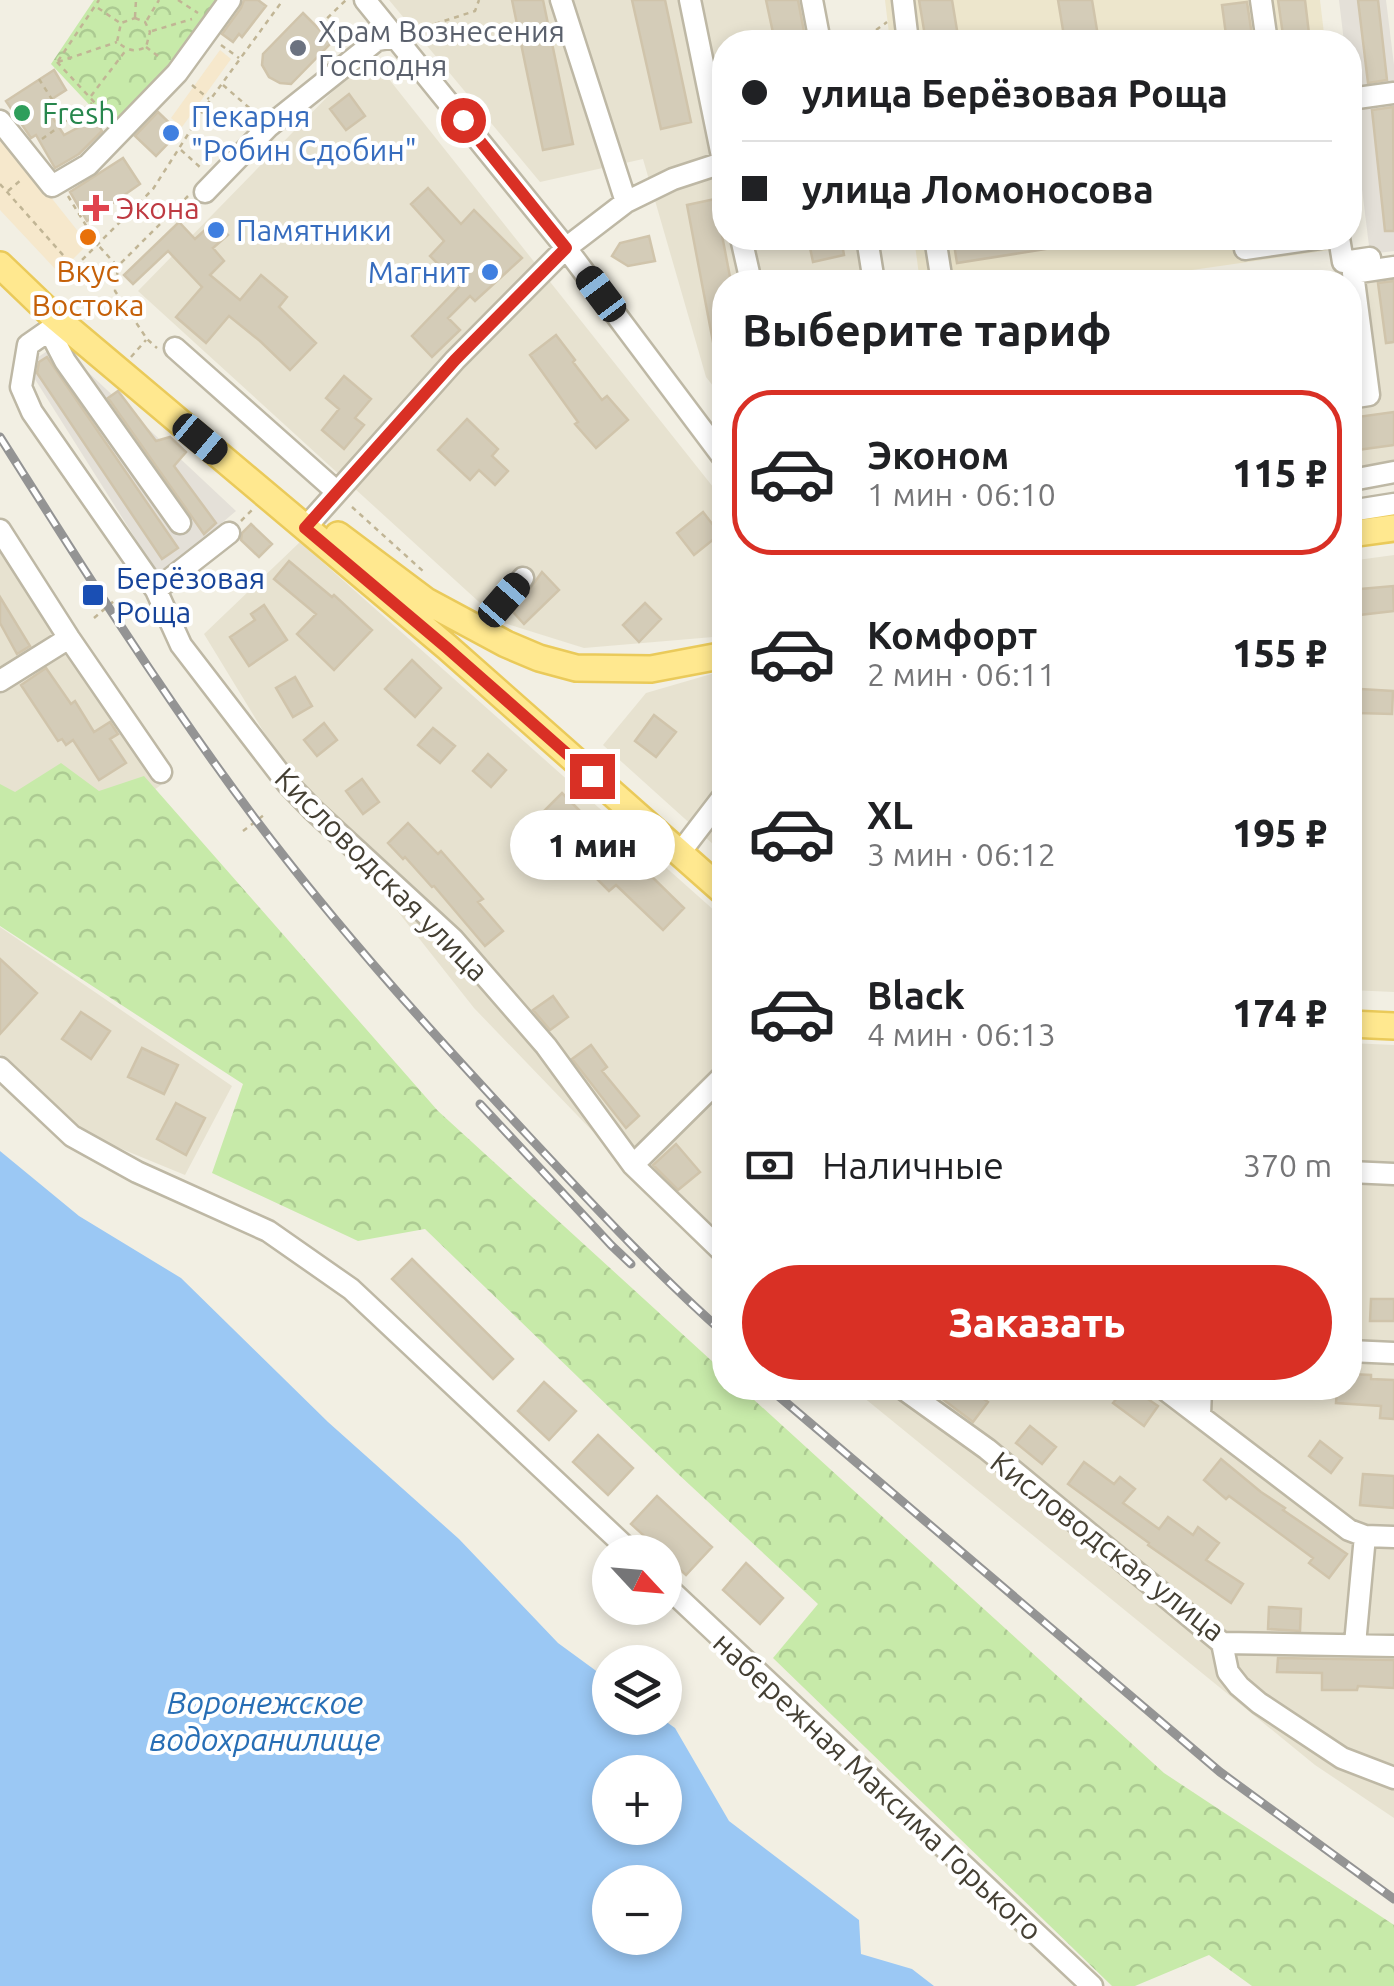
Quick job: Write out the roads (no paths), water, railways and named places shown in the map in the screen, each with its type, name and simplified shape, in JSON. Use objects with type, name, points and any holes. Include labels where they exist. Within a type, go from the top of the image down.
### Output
[{"type":"main road","points":[[0,246],[58,301],[322,508],[426,602],[539,658],[576,668],[651,669],[712,657]]},
{"type":"main road","points":[[0,265],[55,326],[322,508],[447,648],[712,882]]},
{"type":"main road","points":[[1362,532],[1394,528]]},
{"type":"main road","points":[[1362,1025],[1394,1026]]},
{"type":"street","points":[[0,121],[52,186],[88,165],[172,68],[207,34],[230,0]]},
{"type":"street","points":[[365,0],[566,248],[712,443]]},
{"type":"street","points":[[561,0],[626,202]]},
{"type":"street","points":[[690,0],[712,107]]},
{"type":"street","points":[[812,0],[818,30]]},
{"type":"street","points":[[1261,0],[1265,30]]},
{"type":"street","points":[[903,4],[906,30]]},
{"type":"street","points":[[207,184],[268,127],[378,40],[396,36]]},
{"type":"street","points":[[1362,97],[1394,93]]},
{"type":"street","points":[[168,350],[322,508],[455,360],[566,248],[626,202],[673,179],[712,168]]},
{"type":"street","points":[[1340,250],[1342,262],[1394,254]]},
{"type":"street","points":[[1362,272],[1394,267]]},
{"type":"street","points":[[55,326],[64,360],[180,523]]},
{"type":"street","name":"Кисловодская улица","points":[[55,326],[28,345],[21,387],[32,412],[156,590],[181,645],[287,784],[452,939],[546,1046],[633,1165],[712,1241]]},
{"type":"street","points":[[1362,341],[1369,394],[1362,395]]},
{"type":"street","points":[[1362,478],[1394,472]]},
{"type":"street","points":[[1362,509],[1394,504]]},
{"type":"street","points":[[0,530],[161,772]]},
{"type":"street","points":[[156,590],[229,533]]},
{"type":"street","points":[[480,630],[523,578]]},
{"type":"street","points":[[0,680],[69,638]]},
{"type":"street","points":[[679,854],[712,811]]},
{"type":"street","points":[[0,1068],[72,1136],[136,1172],[268,1231],[351,1288],[613,1535]]},
{"type":"street","points":[[633,1165],[712,1087]]},
{"type":"street","points":[[1362,1173],[1394,1174]]},
{"type":"street","points":[[1362,1352],[1394,1353]]},
{"type":"street","name":"Кисловодская улица","points":[[919,1400],[987,1449],[1222,1643],[1394,1646]]},
{"type":"street","points":[[1180,1400],[1348,1530],[1365,1536],[1394,1537]]},
{"type":"street","points":[[1200,1415],[1201,1400]]},
{"type":"street","points":[[1355,1644],[1365,1536]]},
{"type":"street","name":"набережная Максима Горького","points":[[682,1601],[1092,1986]]},
{"type":"street","points":[[1222,1643],[1228,1672],[1259,1703],[1342,1758],[1394,1778]]},
{"type":"water","name":"Воронежское водохранилище","points":[[0,1151],[79,1216],[181,1278],[328,1422],[459,1539],[558,1643],[592,1668],[592,1735],[679,1735],[729,1821],[859,1920],[861,1954],[912,1969],[934,1986],[0,1986]]},
{"type":"railway","points":[[0,437],[189,727],[322,903],[533,1141],[712,1322]]},
{"type":"railway","points":[[480,1104],[631,1264]]},
{"type":"railway","points":[[783,1400],[1220,1772],[1394,1899]]},
{"type":"place","name":"Храм Вознесения Господня","points":[[298,48]]},
{"type":"place","name":"Fresh","points":[[22,113]]},
{"type":"place","name":"Пекарня \"Робин Сдобин\"","points":[[171,133]]},
{"type":"place","name":"Экона","points":[[96,208]]},
{"type":"place","name":"Памятники","points":[[216,230]]},
{"type":"place","name":"Вкус Востока","points":[[88,237]]},
{"type":"place","name":"Магнит","points":[[490,272]]},
{"type":"place","name":"Берёзовая Роща","points":[[93,595]]}]
